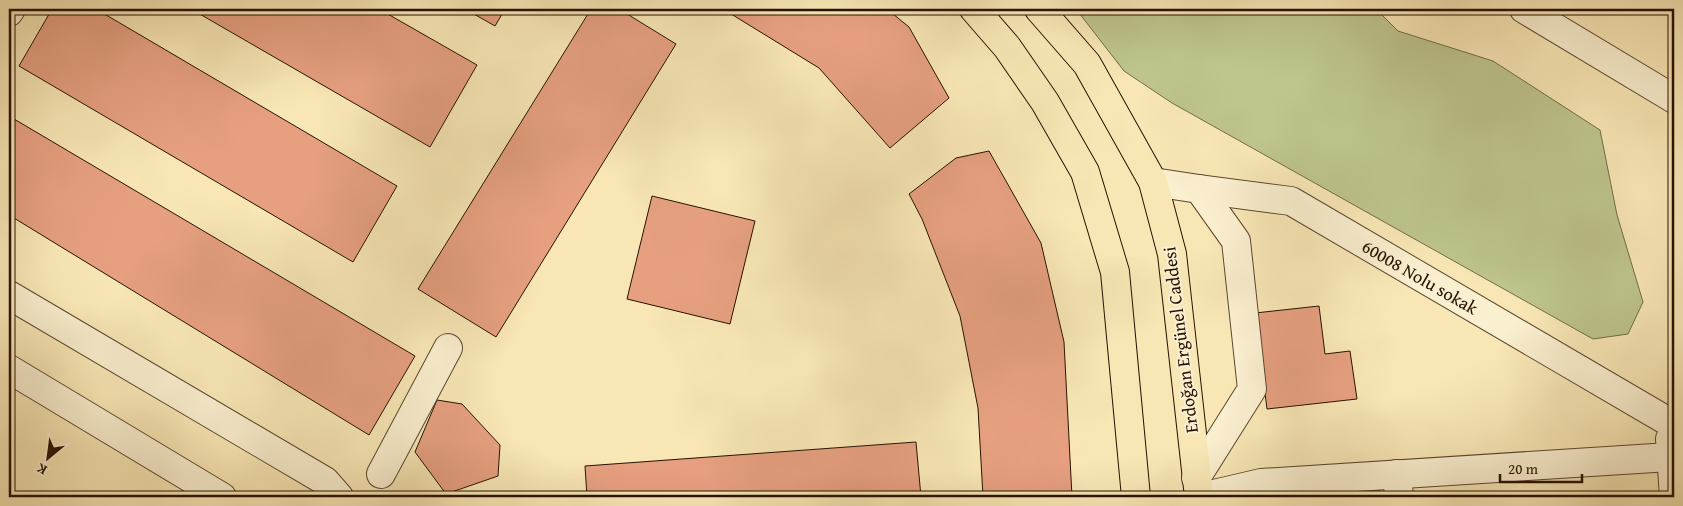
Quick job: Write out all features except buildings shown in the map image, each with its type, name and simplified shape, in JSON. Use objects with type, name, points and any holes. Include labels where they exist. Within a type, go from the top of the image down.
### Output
[{"type":"main road","points":[[974,9],[1007,47],[1045,102],[1085,172],[1115,272],[1136,497]]},
{"type":"main road","name":"Erdoğan Ergünel Caddesi","points":[[1039,9],[1087,64],[1153,182],[1172,254],[1199,491]]},
{"type":"street","points":[[1524,9],[1674,99]]},
{"type":"street","name":"60008 Nolu sokak","points":[[1153,182],[1199,190],[1290,201],[1672,419]]},
{"type":"street","points":[[1199,190],[1236,241],[1252,389],[1199,491]]},
{"type":"street","points":[[9,295],[325,481],[339,497]]},
{"type":"street","points":[[381,474],[448,348]]},
{"type":"street","points":[[9,369],[222,497]]},
{"type":"street","points":[[1672,419],[1670,457],[1674,497]]},
{"type":"street","points":[[1199,491],[1260,483],[1398,486],[1670,457]]},
{"type":"green space","points":[[1076,9],[1376,9],[1398,31],[1493,61],[1600,130],[1617,215],[1643,302],[1628,334],[1593,339],[1172,103],[1124,71]]}]
